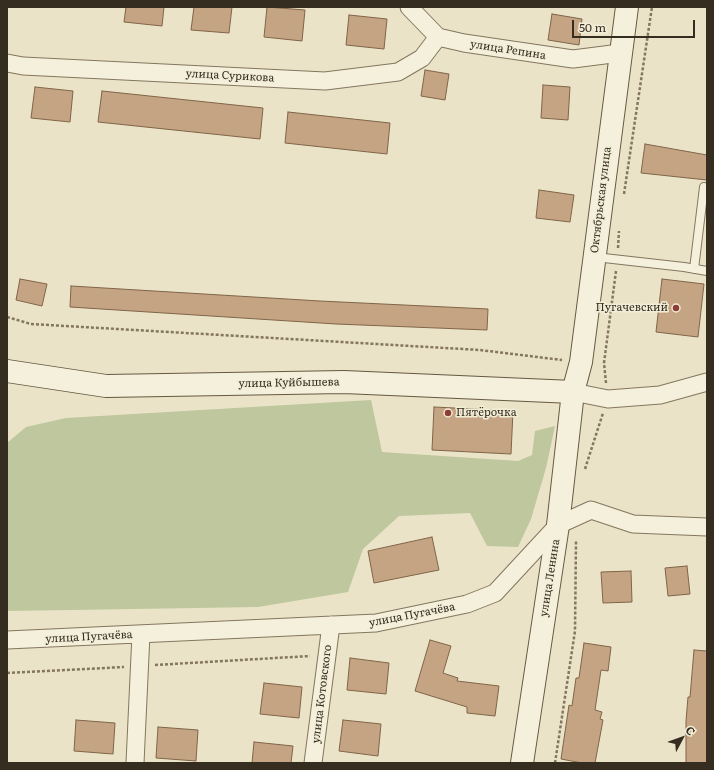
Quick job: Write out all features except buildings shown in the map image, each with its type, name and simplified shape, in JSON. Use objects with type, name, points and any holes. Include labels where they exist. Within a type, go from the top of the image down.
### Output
[{"type":"main road","name":"Октябрьская улица","points":[[573,392],[581,362],[627,7]]},
{"type":"main road","name":"улица Куйбышева","points":[[7,370],[106,386],[344,382],[573,392]]},
{"type":"main road","name":"улица Ленина","points":[[522,763],[558,525],[573,392]]},
{"type":"street","points":[[409,7],[438,37]]},
{"type":"street","name":"улица Репина","points":[[438,37],[464,43],[573,59],[620,54]]},
{"type":"street","name":"улица Сурикова","points":[[7,63],[23,66],[325,81],[398,72],[422,58],[438,37]]},
{"type":"street","points":[[573,392],[608,399],[660,395],[707,382]]},
{"type":"street","name":"улица Пугачёва","points":[[7,640],[376,623],[467,604],[495,593],[558,525],[591,510],[633,524],[707,527]]},
{"type":"street","name":"улица Котовского","points":[[313,763],[331,625]]},
{"type":"street","points":[[134,763],[141,666],[141,634]]},
{"type":"lane","points":[[694,269],[704,187]]},
{"type":"lane","points":[[594,257],[707,271]]},
{"type":"path","points":[[7,317],[31,324],[480,350],[581,362],[604,363]]},
{"type":"path","points":[[7,673],[326,655]]},
{"type":"green space","points":[[371,400],[382,452],[518,461],[532,455],[535,431],[555,426],[546,468],[531,519],[518,547],[487,546],[470,513],[399,516],[363,549],[348,592],[258,607],[7,611],[7,443],[26,427],[66,418]]},
{"type":"place","name":"Пугачевский","points":[[676,308]]},
{"type":"place","name":"Пятёрочка","points":[[448,413]]}]
